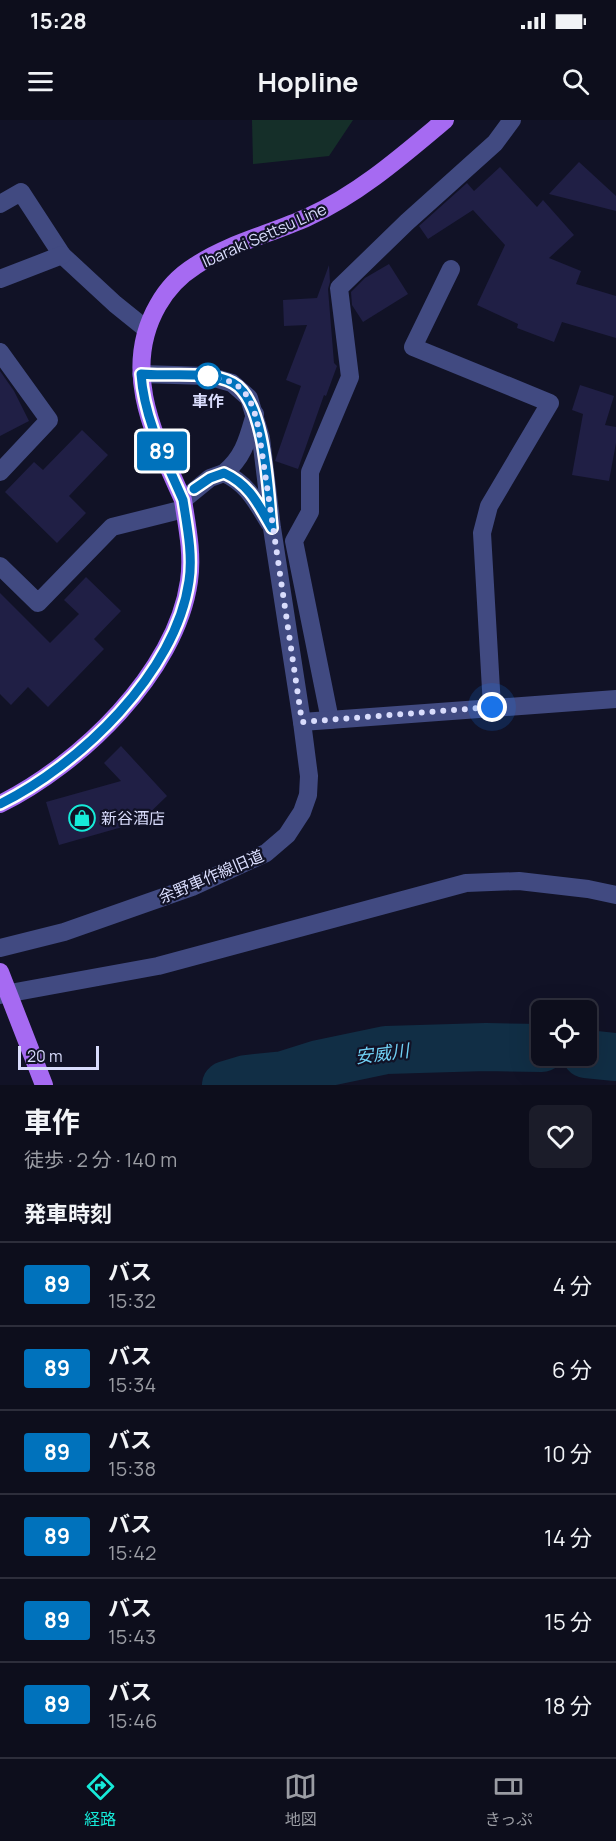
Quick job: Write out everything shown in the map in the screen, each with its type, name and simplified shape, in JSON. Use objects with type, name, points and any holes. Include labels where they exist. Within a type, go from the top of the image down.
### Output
[{"type":"main road","name":"Ibaraki Settsu Line","points":[[0,804],[55,772],[100,734],[134,693],[170,641],[189,581],[190,546],[184,504],[157,440],[142,393],[141,374],[142,343],[146,329],[164,295],[178,278],[194,266],[237,245],[308,217],[353,193],[445,120]]},
{"type":"main road","points":[[0,972],[44,1085]]},
{"type":"street","points":[[330,720],[294,541],[310,512],[310,472],[350,377],[339,288],[407,222],[495,143],[512,120]]},
{"type":"street","points":[[0,204],[21,192],[62,255],[114,304],[146,329]]},
{"type":"street","points":[[0,279],[62,255]]},
{"type":"street","points":[[451,269],[413,347],[550,403],[489,506],[482,532],[492,707]]},
{"type":"street","points":[[0,352],[49,420],[0,472]]},
{"type":"street","name":"余野車作線旧道","points":[[0,948],[64,932],[192,887],[266,853],[287,835],[302,812],[308,795],[309,776],[302,722],[272,528],[261,438],[249,398],[232,383],[208,376],[141,374]]},
{"type":"street","points":[[0,566],[38,603],[112,527],[184,504],[210,478],[224,473],[236,463],[255,414]]},
{"type":"street","name":"余野車作線旧道","points":[[224,473],[240,480],[253,496],[272,528]]},
{"type":"street","points":[[302,722],[616,699]]},
{"type":"street","points":[[0,995],[158,966],[466,883],[519,881],[588,889],[616,895]]},
{"type":"green space","points":[[252,120],[353,120],[329,156],[253,164]]},
{"type":"building","points":[[579,162],[616,196],[616,211],[549,194]]},
{"type":"building","points":[[500,167],[537,207],[543,200],[574,235],[549,258],[581,271],[576,284],[616,296],[616,338],[562,322],[554,342],[517,328],[518,324],[477,305],[505,245],[473,210],[428,239],[419,226],[467,183],[474,191]]},
{"type":"building","points":[[389,264],[408,294],[363,322],[352,305],[351,292],[365,278]]},
{"type":"building","points":[[329,265],[328,289],[334,363],[337,366],[326,396],[324,395],[298,469],[275,461],[301,386],[286,380],[307,325],[284,326],[283,300],[317,298]]},
{"type":"building","points":[[0,371],[14,391],[29,421],[0,436]]},
{"type":"building","points":[[580,385],[614,396],[605,425],[616,427],[616,443],[609,481],[572,475],[583,414],[572,410]]},
{"type":"building","points":[[82,430],[108,455],[69,496],[86,513],[57,543],[5,492],[34,462],[43,470]]},
{"type":"building","points":[[86,577],[121,611],[94,639],[104,649],[48,707],[28,687],[11,705],[0,694],[0,593],[50,643],[79,614],[64,600]]},
{"type":"building","points":[[121,746],[167,796],[140,822],[59,845],[46,802],[121,781],[104,763]]},
{"type":"waterway","name":"安威川","points":[[226,1085],[246,1079],[284,1075],[319,1064],[386,1050],[531,1048]]},
{"type":"waterway","name":"安威川","points":[[597,1055],[616,1057]]},
{"type":"bus line","name":"89","points":[[0,804],[55,772],[100,734],[153,667],[170,641],[180,612],[189,581],[190,546],[183,500],[148,414],[142,393],[141,374],[208,376],[232,383],[249,398],[261,438],[272,528],[253,496],[240,480],[224,473],[210,478],[194,489]]},
{"type":"place","name":"車作","points":[[208,376]]},
{"type":"place","name":"新谷酒店","points":[[82,818]]},
{"type":"route","points":[[208,376],[232,383],[242,390],[249,398],[255,414],[261,438],[272,528],[302,722],[492,707]]}]
